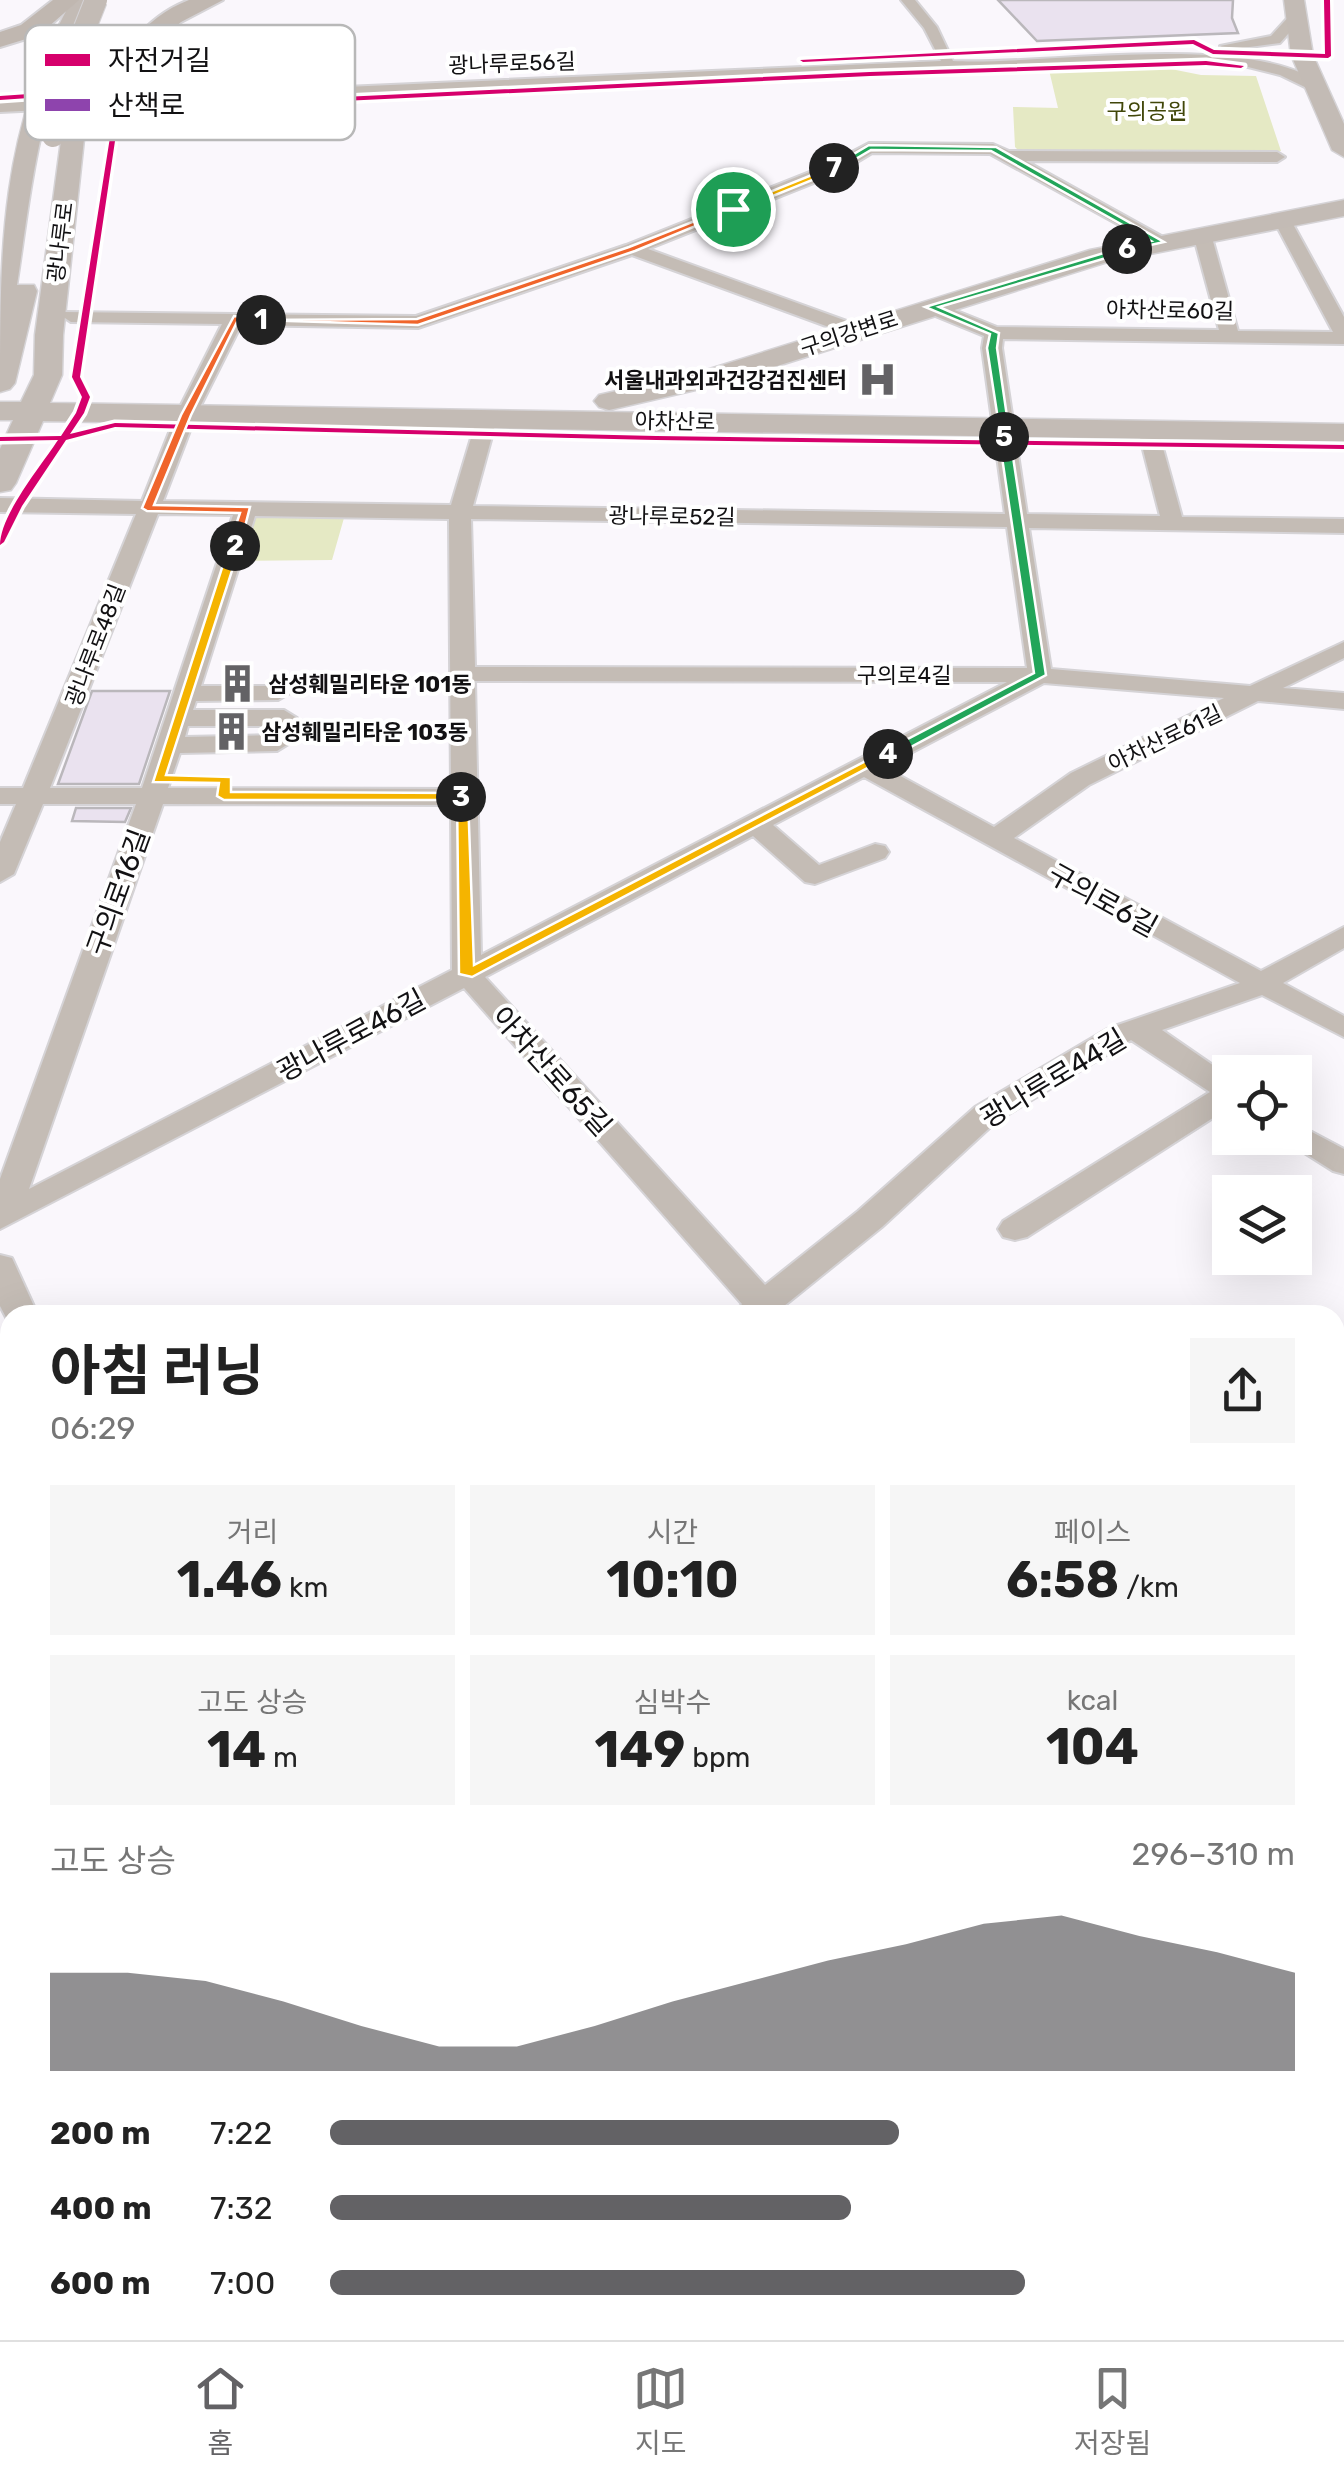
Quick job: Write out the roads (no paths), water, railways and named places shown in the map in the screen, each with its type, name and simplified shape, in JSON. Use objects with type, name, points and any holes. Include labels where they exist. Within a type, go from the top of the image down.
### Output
[{"type":"highway","points":[[36,25],[68,0]]},
{"type":"highway","points":[[161,25],[211,0]]},
{"type":"highway","points":[[0,40],[25,32]]},
{"type":"main road","points":[[67,25],[82,0]]},
{"type":"main road","name":"광나루로","points":[[86,25],[96,0]]},
{"type":"main road","name":"광나루로","points":[[104,25],[116,0]]},
{"type":"main road","points":[[1295,8],[1302,56],[1318,88],[1341,162]]},
{"type":"main road","points":[[10,334],[1,304],[28,140]]},
{"type":"main road","name":"광나루로","points":[[0,384],[53,140]]},
{"type":"main road","name":"광나루로","points":[[0,483],[33,412],[57,336],[76,140]]},
{"type":"main road","points":[[57,336],[99,140]]},
{"type":"main road","name":"구의강변로","points":[[662,420],[707,379],[856,330],[1056,267],[1159,242],[1293,217],[1341,162]]},
{"type":"main road","points":[[500,418],[642,396],[707,379]]},
{"type":"main road","name":"아차산로","points":[[0,410],[1344,433]]},
{"type":"street","points":[[908,0],[930,27],[947,59]]},
{"type":"street","name":"광나루로56길","points":[[918,64],[947,59],[1258,44],[1275,40],[1295,8]]},
{"type":"street","name":"광나루로56길","points":[[355,90],[918,64],[979,67],[1228,58],[1285,72],[1318,88]]},
{"type":"street","name":"광나루로56길","points":[[0,106],[25,105]]},
{"type":"street","points":[[57,336],[234,319],[418,322],[632,249],[833,169],[869,148],[993,149],[1159,242]]},
{"type":"street","points":[[1005,156],[1278,157]]},
{"type":"street","points":[[1293,217],[1344,336]]},
{"type":"street","points":[[1202,234],[1230,336]]},
{"type":"street","points":[[632,249],[856,330]]},
{"type":"street","points":[[930,307],[994,333],[992,348],[1040,675]]},
{"type":"street","points":[[186,415],[234,319]]},
{"type":"street","name":"아차산로60길","points":[[994,333],[1344,336]]},
{"type":"street","name":"광나루로48길","points":[[0,874],[186,415]]},
{"type":"street","points":[[467,974],[460,513],[500,418]]},
{"type":"street","points":[[1148,430],[1173,524]]},
{"type":"street","name":"광나루로52길","points":[[0,505],[1344,526]]},
{"type":"street","name":"구의로16길","points":[[2,1217],[155,787],[246,510]]},
{"type":"street","name":"아차산로61길","points":[[994,840],[1080,778],[1344,649]]},
{"type":"street","name":"구의로4길","points":[[462,674],[1040,675],[1344,701]]},
{"type":"street","name":"광나루로46길","points":[[2,1217],[1040,675]]},
{"type":"street","points":[[169,744],[280,718],[180,706]]},
{"type":"street","name":"구의로6길","points":[[864,767],[1344,1028]]},
{"type":"street","points":[[0,796],[155,787],[224,796],[464,797]]},
{"type":"street","points":[[755,824],[815,876],[875,852]]},
{"type":"street","name":"광나루로44길","points":[[771,1305],[986,1114],[1120,1034],[1241,995],[1344,936]]},
{"type":"street","name":"아차산로65길","points":[[467,974],[755,1305]]},
{"type":"street","points":[[1138,1028],[1212,1079]]},
{"type":"street","points":[[1014,1229],[1212,1103]]},
{"type":"street","points":[[1312,1144],[1344,1164]]},
{"type":"street","points":[[0,1266],[17,1305]]},
{"type":"place","name":"서울내과외과건강검진센터","points":[[877,380]]},
{"type":"place","name":"삼성훼밀리타운 101동","points":[[238,684]]},
{"type":"place","name":"삼성훼밀리타운 103동","points":[[231,732]]},
{"type":"park label","name":"구의공원","points":[[1147,111]]}]
